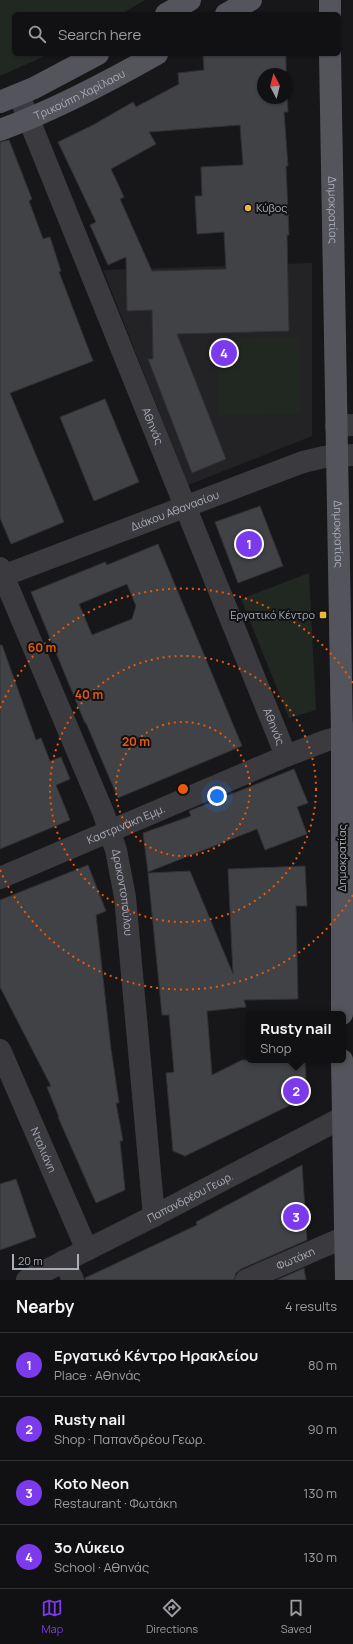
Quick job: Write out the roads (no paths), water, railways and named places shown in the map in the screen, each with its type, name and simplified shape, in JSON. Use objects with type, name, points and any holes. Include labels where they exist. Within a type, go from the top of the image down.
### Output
[{"type":"main road","points":[[169,12],[190,0]]},
{"type":"main road","points":[[230,12],[251,0]]},
{"type":"main road","points":[[10,99],[94,56]]},
{"type":"main road","name":"Τρικούπη Χαρίλαου","points":[[0,130],[29,120],[79,97],[153,56]]},
{"type":"main road","name":"Δημοκρατίας","points":[[330,56],[345,425],[347,734],[342,1011]]},
{"type":"main road","points":[[342,1063],[347,1115],[345,1237],[346,1280]]},
{"type":"street","name":"Αθηνάς","points":[[10,99],[29,120],[286,756]]},
{"type":"street","name":"Διάκου Αθανασίου","points":[[1,573],[303,462],[345,455]]},
{"type":"street","name":"Δρακοντοπούλου","points":[[1,573],[110,832],[121,874],[125,897],[154,1216]]},
{"type":"street","name":"Καστρινάκη Εμμ.","points":[[0,878],[286,756],[347,734]]},
{"type":"street","name":"Νταλιάνη","points":[[0,1050],[87,1250]]},
{"type":"street","name":"Παπανδρέου Γεωρ.","points":[[27,1280],[69,1271],[87,1250],[347,1115]]},
{"type":"street","name":"Φωτάκη","points":[[246,1280],[345,1237]]},
{"type":"place","name":"Κύβος","points":[[248,208]]},
{"type":"place","name":"3ο Λύκειο","points":[[224,353]]},
{"type":"place","name":"Εργατικό Κέντρο Ηρακλείου","points":[[249,544]]},
{"type":"place","name":"Εργατικό Κέντρο","points":[[323,615]]},
{"type":"place","name":"Rusty nail","points":[[296,1091]]},
{"type":"place","name":"Koto Neon","points":[[296,1217]]}]
